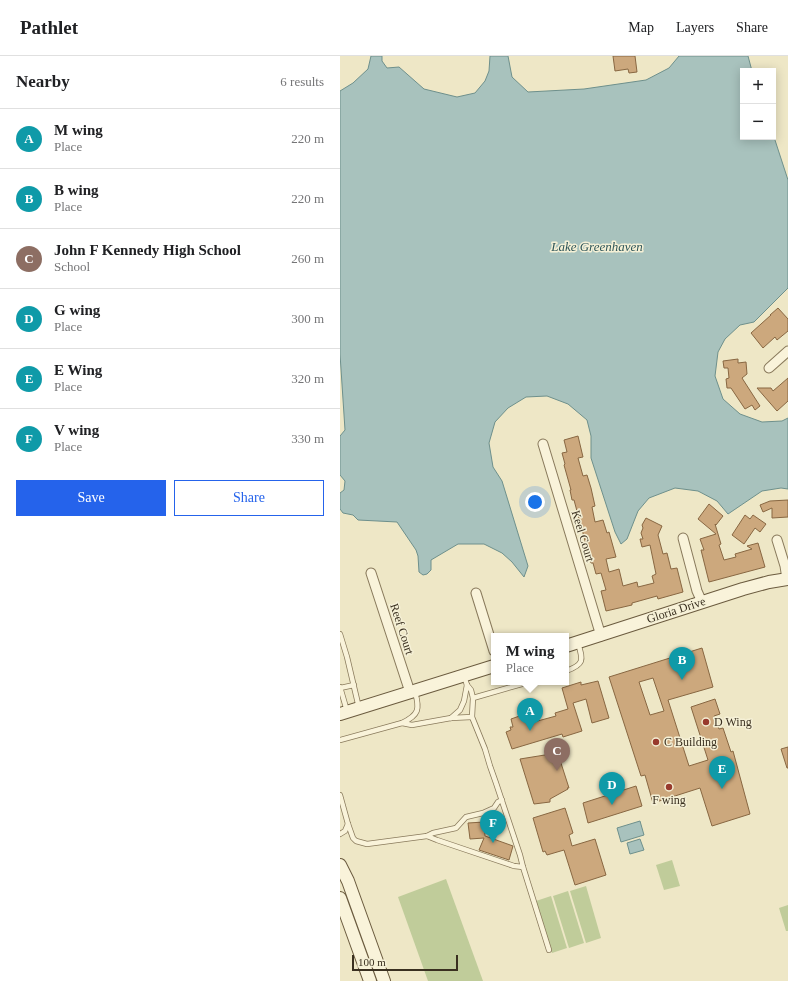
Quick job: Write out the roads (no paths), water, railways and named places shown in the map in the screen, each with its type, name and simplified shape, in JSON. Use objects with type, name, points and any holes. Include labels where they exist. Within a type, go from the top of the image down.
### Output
[{"type":"street","points":[[769,368],[788,351]]},
{"type":"street","name":"Keel Court","points":[[543,444],[601,636]]},
{"type":"street","points":[[683,538],[697,591],[702,602]]},
{"type":"street","points":[[777,540],[788,579]]},
{"type":"street","name":"Reef Court","points":[[371,572],[408,686],[412,692]]},
{"type":"street","name":"Gloria Drive","points":[[569,645],[702,602],[769,582],[788,579]]},
{"type":"street","points":[[476,593],[491,641]]},
{"type":"street","points":[[344,712],[412,692],[466,680],[491,668]]},
{"type":"street","points":[[340,865],[348,881],[384,981]]},
{"type":"street","points":[[341,904],[370,981]]},
{"type":"lane","points":[[340,634],[359,708]]},
{"type":"lane","points":[[569,669],[579,664],[582,658],[578,643]]},
{"type":"lane","points":[[466,680],[473,698],[472,716],[502,800],[549,950]]},
{"type":"lane","points":[[451,718],[460,710],[464,701],[466,680]]},
{"type":"lane","points":[[344,712],[340,687],[354,685]]},
{"type":"lane","points":[[473,698],[518,685]]},
{"type":"lane","points":[[340,740],[402,723],[411,719],[417,711],[418,703],[412,692]]},
{"type":"lane","points":[[402,723],[412,725],[472,716]]},
{"type":"lane","points":[[340,795],[353,838],[356,841],[367,844],[427,836],[433,833],[456,828],[466,817],[483,813],[494,808],[498,802],[502,800]]},
{"type":"lane","points":[[340,834],[345,831],[348,824]]},
{"type":"lane","points":[[427,836],[514,866],[523,867]]},
{"type":"water","name":"Lake Greenhaven","points":[[371,56],[382,56],[382,61],[387,68],[399,67],[424,89],[457,97],[475,93],[485,81],[489,71],[490,56],[508,56],[512,77],[528,92],[584,89],[646,80],[669,68],[679,56],[748,56],[751,68],[740,68],[740,140],[775,140],[788,180],[788,288],[754,322],[740,325],[725,339],[718,352],[715,376],[723,399],[740,414],[762,422],[782,421],[788,418],[788,489],[781,488],[762,491],[728,514],[717,501],[698,491],[675,488],[649,498],[638,511],[627,539],[621,544],[615,532],[591,458],[591,436],[587,420],[568,404],[547,396],[526,397],[508,408],[495,422],[489,443],[493,467],[502,481],[528,566],[524,577],[512,562],[502,553],[484,544],[458,544],[431,560],[431,570],[427,574],[423,575],[419,572],[416,550],[397,522],[358,520],[353,515],[343,513],[340,509],[340,493],[344,490],[345,481],[340,475],[340,436],[345,430],[340,354],[340,91],[353,83],[368,69]]},
{"type":"water","points":[[640,821],[644,835],[621,842],[617,828]]},
{"type":"water","points":[[640,839],[644,850],[630,854],[627,843]]},
{"type":"place","name":"B wing","points":[[682,680]]},
{"type":"place","name":"D Wing","points":[[706,722]]},
{"type":"place","name":"M wing","points":[[530,731]]},
{"type":"place","name":"C Building","points":[[656,742]]},
{"type":"place","name":"John F Kennedy High School","points":[[557,771]]},
{"type":"place","name":"F wing","points":[[669,787]]},
{"type":"place","name":"E Wing","points":[[722,789]]},
{"type":"place","name":"G wing","points":[[612,805]]},
{"type":"place","name":"V wing","points":[[493,843]]}]
